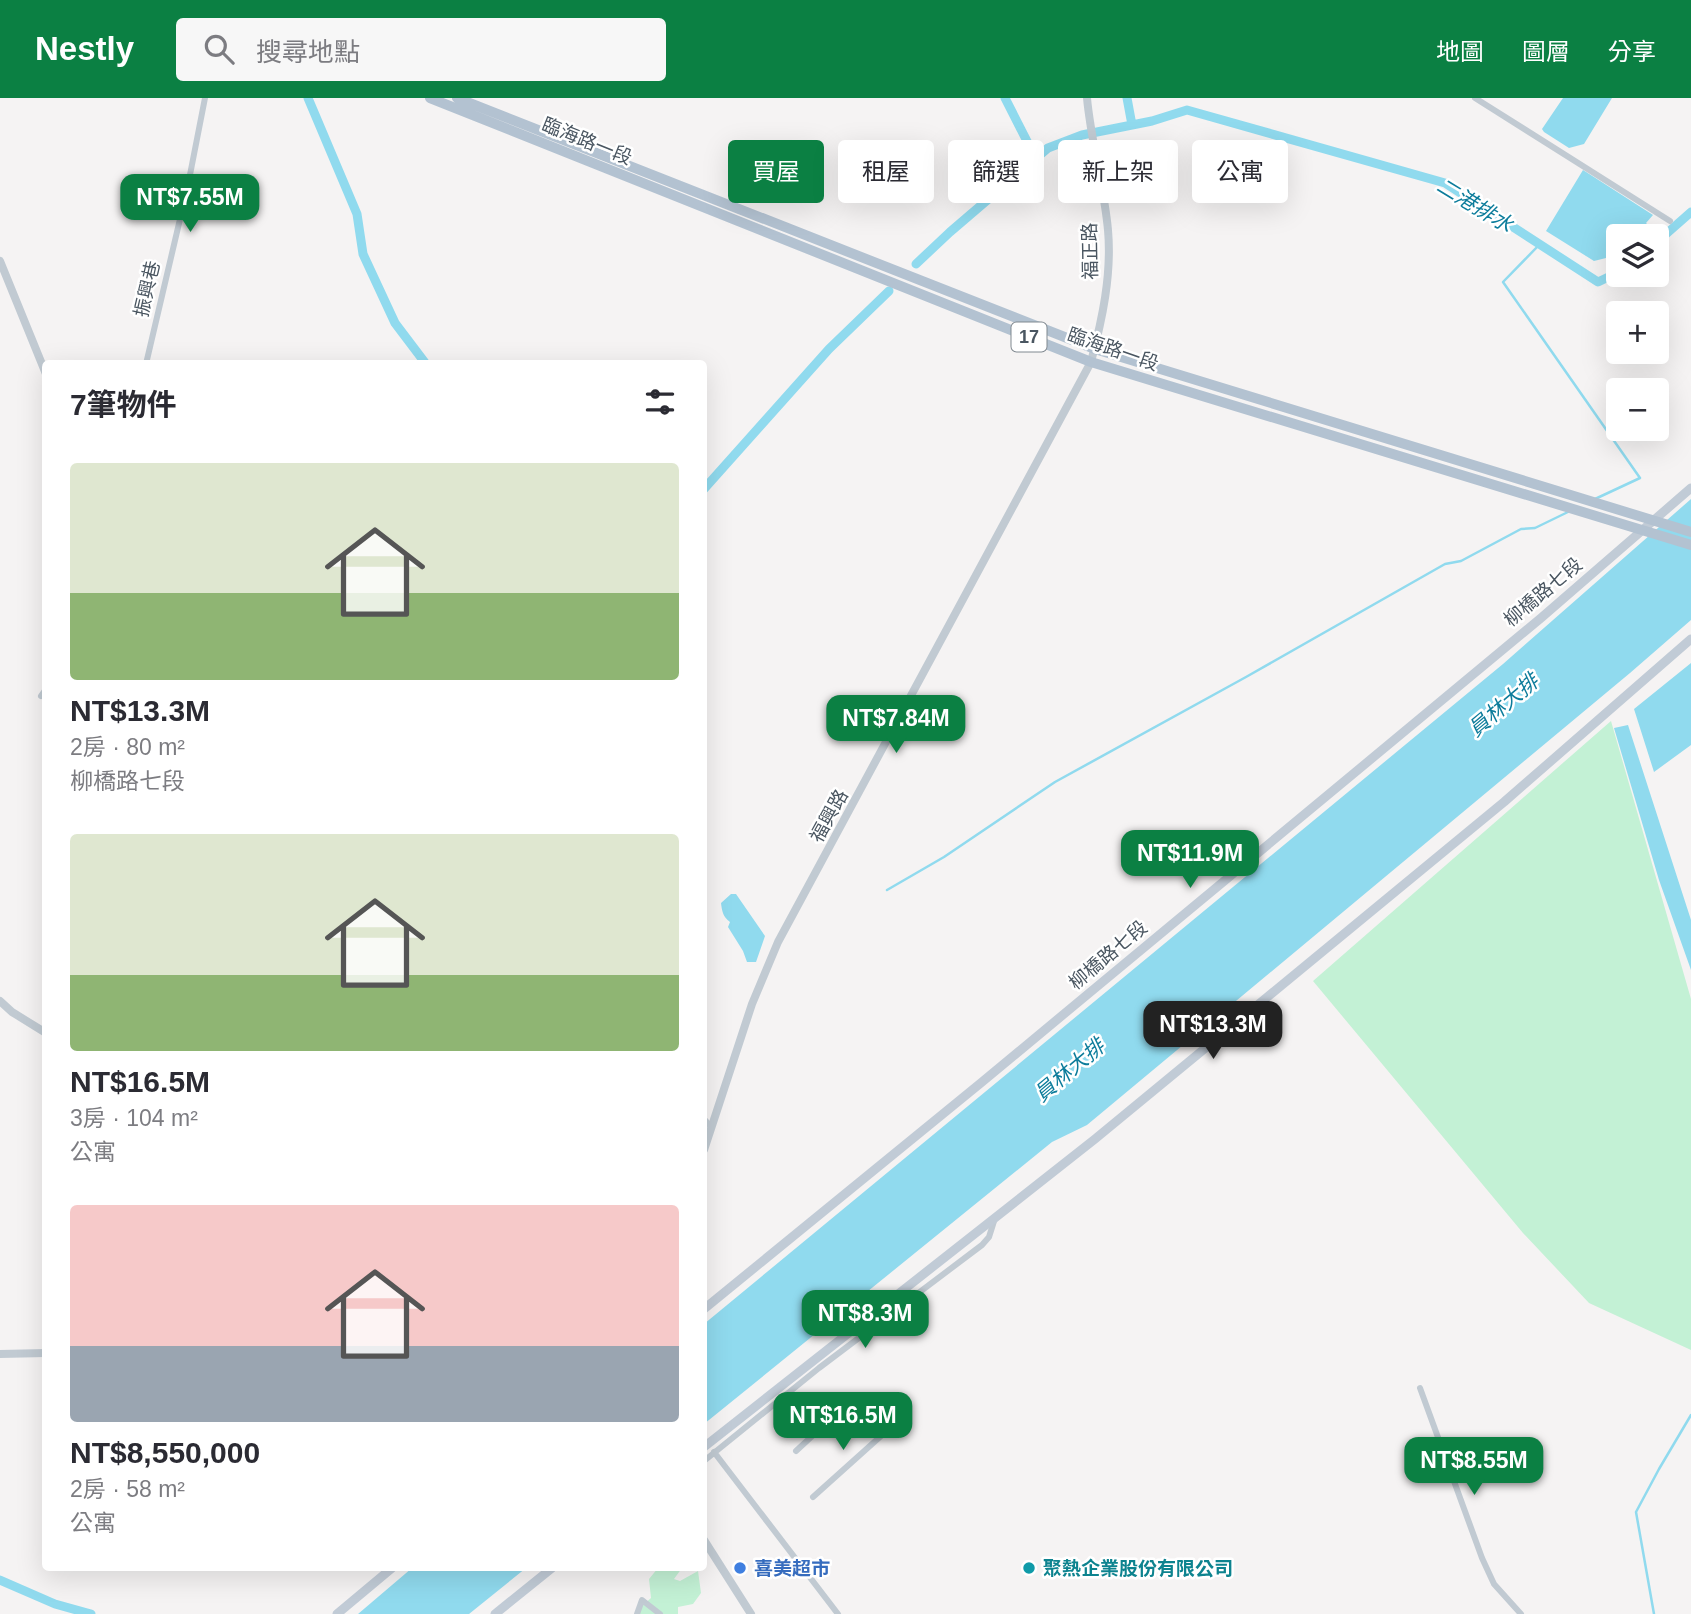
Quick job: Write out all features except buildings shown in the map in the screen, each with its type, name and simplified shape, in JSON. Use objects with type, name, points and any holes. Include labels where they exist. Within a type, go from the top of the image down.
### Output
[{"type":"main road","name":"臨海路一段","points":[[430,98],[1091,362],[1648,531]]},
{"type":"main road","name":"臨海路一段","points":[[457,98],[1095,349],[1658,521]]},
{"type":"main road","name":"柳橋路七段","points":[[707,1307],[1648,531],[1691,488]]},
{"type":"main road","name":"17","points":[[1658,521],[1691,532]]},
{"type":"main road","name":"17","points":[[1648,531],[1691,545]]},
{"type":"main road","points":[[707,1445],[1095,1139],[1504,802],[1691,639]]},
{"type":"main road","points":[[337,1614],[387,1571]]},
{"type":"main road","points":[[495,1614],[548,1571]]},
{"type":"street","name":"振興巷","points":[[147,360],[188,185],[205,98]]},
{"type":"street","name":"福正路","points":[[1087,98],[1108,230],[1109,261],[1106,293],[1091,362]]},
{"type":"street","points":[[1475,98],[1670,221]]},
{"type":"street","points":[[0,261],[42,364]]},
{"type":"street","name":"福興路","points":[[707,1140],[752,1004],[778,942],[1091,362]]},
{"type":"street","points":[[0,1001],[42,1031]]},
{"type":"street","points":[[707,1122],[711,1127]]},
{"type":"street","points":[[707,1458],[822,1366],[982,1245],[989,1237],[995,1218]]},
{"type":"street","points":[[0,1354],[42,1353]]},
{"type":"street","points":[[1420,1388],[1482,1558],[1494,1584],[1521,1614]]},
{"type":"street","points":[[796,1451],[852,1399]]},
{"type":"street","points":[[813,1497],[891,1427]]},
{"type":"street","points":[[714,1452],[838,1614]]},
{"type":"street","points":[[707,1545],[751,1614]]},
{"type":"street","points":[[637,1614],[642,1600],[660,1614]]},
{"type":"green space","points":[[1611,721],[1691,999],[1691,1350],[1589,1303],[1523,1233],[1313,981]]},
{"type":"green space","points":[[656,1571],[680,1571],[674,1579],[680,1581],[698,1571],[701,1593],[693,1604],[678,1607],[678,1614],[636,1614],[651,1598],[649,1579]]},
{"type":"water","points":[[1563,98],[1612,98],[1584,144],[1569,148],[1542,129]]},
{"type":"water","points":[[1583,170],[1653,215],[1647,224],[1606,224],[1606,258],[1594,261],[1546,231]]},
{"type":"water","name":"員林大排","points":[[1691,499],[1691,620],[1087,1125],[1052,1142],[707,1422],[707,1322],[1503,664]]},
{"type":"water","points":[[1691,663],[1691,745],[1654,772],[1634,709]]},
{"type":"water","points":[[1628,725],[1691,920],[1691,970],[1659,880],[1614,728]]},
{"type":"water","points":[[731,894],[736,894],[765,936],[756,962],[747,962],[728,927],[730,922],[723,914],[721,903]]},
{"type":"water","points":[[408,1571],[522,1571],[469,1614],[358,1614]]},
{"type":"waterway","points":[[308,98],[357,214],[363,254],[395,323],[423,360]]},
{"type":"waterway","points":[[1005,98],[1026,140]]},
{"type":"waterway","points":[[1127,98],[1132,125]]},
{"type":"waterway","name":"二港排水","points":[[916,264],[1048,148],[1082,135],[1152,121],[1187,110],[1445,183],[1598,282],[1606,278]]},
{"type":"waterway","name":"二港排水","points":[[1669,231],[1691,212]]},
{"type":"waterway","points":[[1540,244],[1503,282],[1640,478],[1595,499]]},
{"type":"waterway","points":[[707,486],[829,349],[889,291]]},
{"type":"waterway","points":[[887,890],[944,857],[1055,782],[1445,564],[1461,561],[1521,529],[1535,528],[1570,511]]},
{"type":"waterway","points":[[1654,1614],[1636,1512],[1691,1415]]},
{"type":"waterway","points":[[0,1580],[55,1604],[91,1614]]},
{"type":"place","name":"喜美超市","points":[[740,1568]]},
{"type":"place","name":"聚熱企業股份有限公司","points":[[1029,1568]]}]
